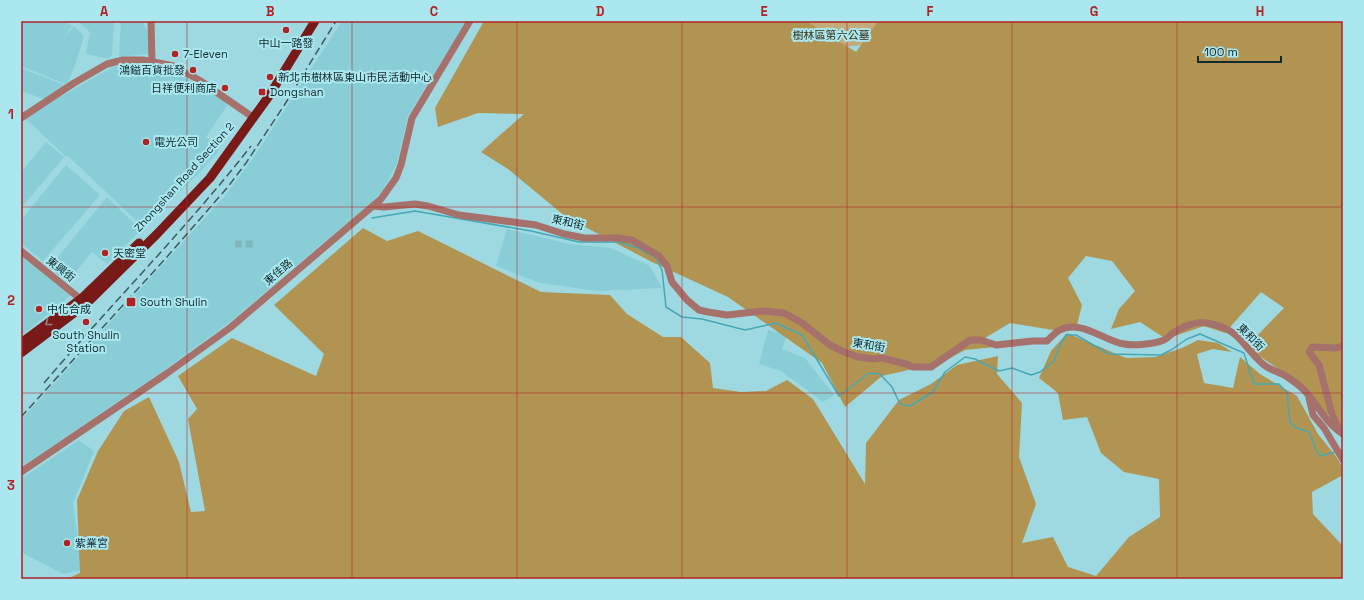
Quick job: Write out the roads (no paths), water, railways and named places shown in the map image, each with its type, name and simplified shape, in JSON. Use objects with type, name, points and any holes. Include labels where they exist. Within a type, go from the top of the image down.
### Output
[{"type":"main road","name":"Zhongshan Road Section 2","points":[[21,354],[84,302],[200,180],[254,118],[315,21]]},
{"type":"main road","name":"Zhongshan Road Section 2","points":[[21,343],[84,302]]},
{"type":"street","points":[[151,21],[152,61]]},
{"type":"street","name":"東佳路","points":[[21,472],[166,374],[231,327],[381,199],[396,178],[401,165],[412,118],[470,21]]},
{"type":"street","points":[[21,118],[74,83],[107,64],[123,60],[152,61],[174,66],[199,80],[254,118]]},
{"type":"street","name":"東和街","points":[[374,206],[384,207],[415,204],[428,206],[459,215],[536,225],[564,234],[584,238],[617,238],[632,240],[659,256],[667,266],[672,282],[687,300],[699,310],[727,315],[762,311],[784,313],[802,323],[830,345],[842,351],[858,357],[874,359],[882,358],[906,364],[913,368],[931,367],[970,340],[981,340],[996,345],[1047,341],[1058,331],[1073,327],[1084,328],[1112,341],[1124,344],[1136,344],[1164,340],[1173,333],[1195,323],[1207,323],[1221,326],[1231,331],[1243,341],[1265,366],[1286,376],[1306,392],[1329,422],[1342,433]]},
{"type":"street","name":"東興街","points":[[21,251],[84,302]]},
{"type":"street","points":[[1342,433],[1332,414],[1319,365],[1309,352],[1312,347],[1336,348],[1343,346]]},
{"type":"street","points":[[1308,395],[1313,415],[1324,428],[1340,455]]},
{"type":"waterway","points":[[372,218],[415,211],[531,231],[579,242],[619,242],[638,248],[656,258],[662,270],[666,307],[682,317],[702,319],[745,330],[776,323],[802,335],[839,396],[869,373],[880,374],[892,387],[900,404],[910,406],[933,392],[945,372],[965,357],[975,359],[999,371],[1012,368],[1031,375],[1040,372],[1054,361],[1059,347],[1066,335],[1076,335],[1109,354],[1161,355],[1187,339],[1200,334],[1244,353],[1254,384],[1279,384],[1287,393],[1290,422],[1295,427],[1309,432],[1317,452],[1321,456],[1335,452]]},
{"type":"tunnel","points":[[235,244],[256,244]]},
{"type":"railway","points":[[21,417],[166,258],[227,188],[246,163],[285,104],[336,21]]},
{"type":"railway","points":[[44,383],[201,207],[251,146]]},
{"type":"place","name":"中山一路發","points":[[286,30]]},
{"type":"place","name":"7-Eleven","points":[[175,54]]},
{"type":"place","name":"鴻鎰百貨批發","points":[[193,70]]},
{"type":"place","name":"新北市樹林區東山市民活動中心","points":[[270,77]]},
{"type":"place","name":"日祥便利商店","points":[[225,88]]},
{"type":"place","name":"Dongshan","points":[[262,92]]},
{"type":"place","name":"電光公司","points":[[146,142]]},
{"type":"place","name":"天密堂","points":[[105,253]]},
{"type":"place","name":"South Shulin","points":[[131,302]]},
{"type":"place","name":"中化合成","points":[[39,309]]},
{"type":"place","name":"South Shulin Station","points":[[86,322]]},
{"type":"place","name":"紫業宮","points":[[67,543]]},
{"type":"park label","name":"樹林區第六公墓","points":[[831,35]]}]
